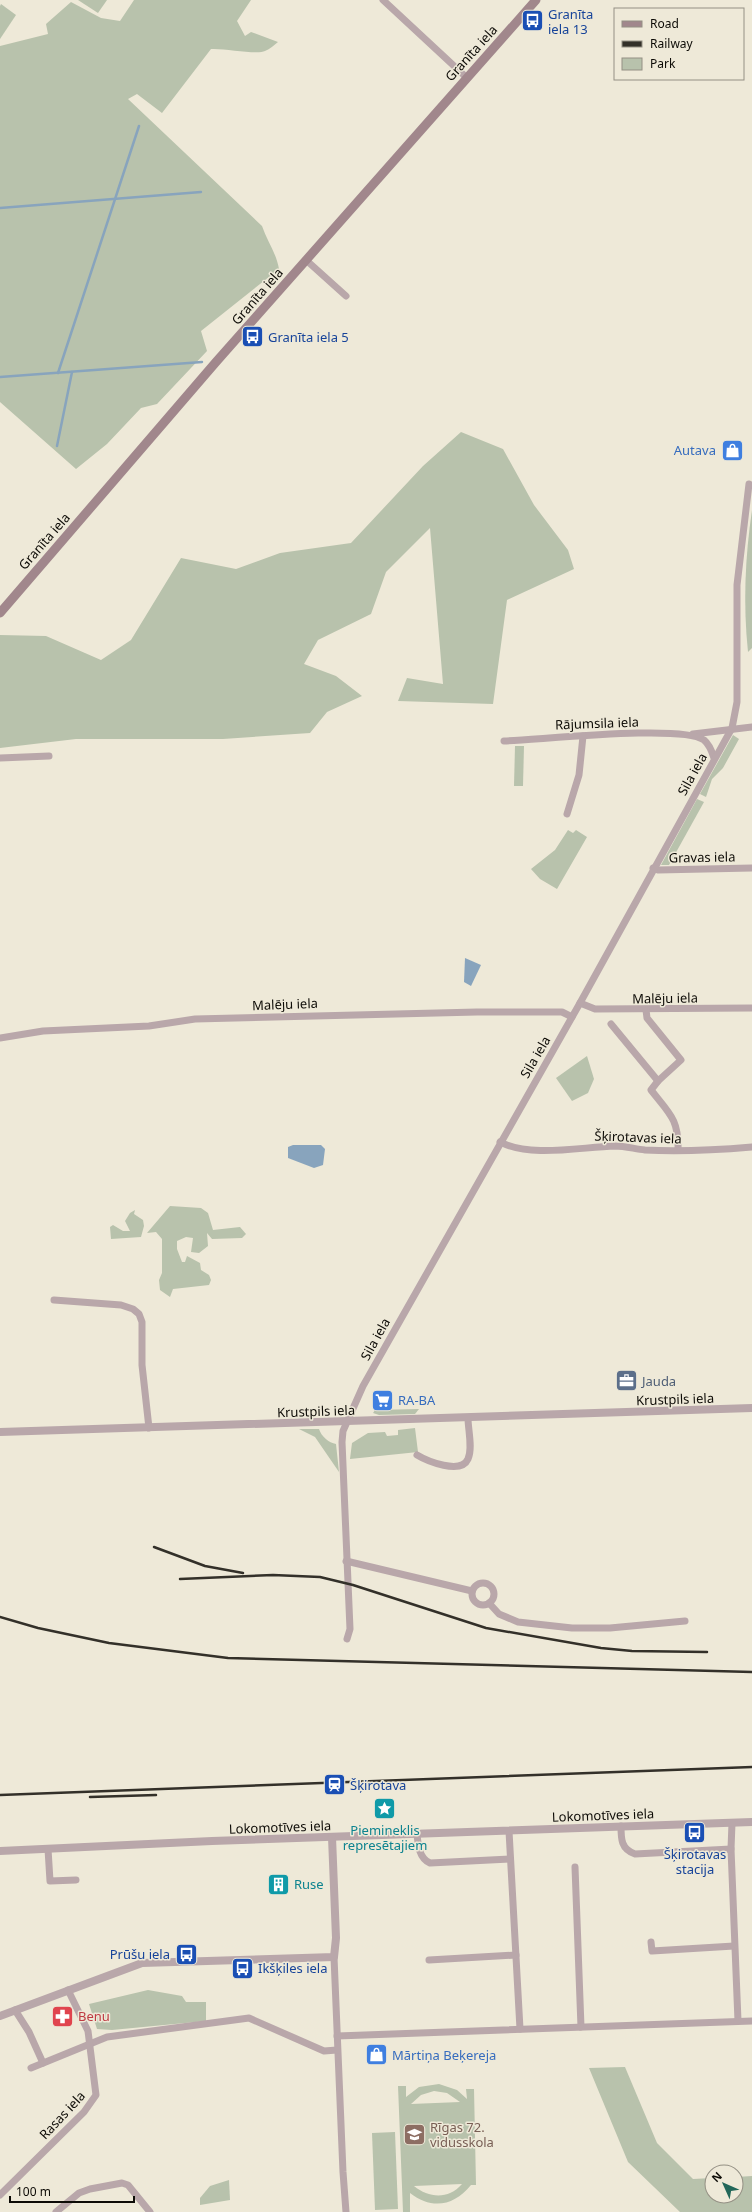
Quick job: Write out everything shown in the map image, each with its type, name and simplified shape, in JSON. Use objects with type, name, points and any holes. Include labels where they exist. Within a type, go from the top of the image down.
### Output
[{"type":"main road","name":"Granīta iela","points":[[0,613],[34,571],[536,0]]},
{"type":"street","points":[[383,0],[467,78]]},
{"type":"street","points":[[306,260],[346,296]]},
{"type":"street","name":"Sila iela","points":[[347,1639],[350,1629],[342,1442],[347,1422],[366,1381],[580,1003],[653,868],[732,728],[737,702],[737,585],[749,484]]},
{"type":"street","name":"Rājumsila iela","points":[[504,741],[648,733],[691,735],[732,728],[752,727]]},
{"type":"street","name":"Rājumsila iela","points":[[691,735],[704,740],[711,748],[714,758]]},
{"type":"street","points":[[567,814],[580,775],[583,736]]},
{"type":"street","points":[[0,758],[49,756]]},
{"type":"street","name":"Gravas iela","points":[[653,868],[752,868]]},
{"type":"street","name":"Malēju iela","points":[[580,1003],[595,1009],[646,1010],[752,1008]]},
{"type":"street","points":[[646,1010],[647,1018],[681,1060],[658,1081],[651,1090],[675,1121],[678,1133],[678,1150]]},
{"type":"street","name":"Malēju iela","points":[[0,1038],[43,1030],[126,1028],[195,1019],[477,1012],[562,1012],[572,1017]]},
{"type":"street","points":[[611,1024],[658,1081]]},
{"type":"street","name":"Šķirotavas iela","points":[[500,1142],[512,1148],[554,1150],[617,1146],[644,1150],[752,1147]]},
{"type":"street","points":[[54,1300],[121,1305],[133,1309],[139,1314],[142,1322],[142,1365],[149,1428]]},
{"type":"street","name":"Krustpils iela","points":[[0,1432],[752,1408]]},
{"type":"street","points":[[417,1455],[436,1464],[458,1466],[464,1464],[468,1459],[468,1418]]},
{"type":"street","points":[[346,1561],[472,1591]]},
{"type":"street","points":[[481,1583],[490,1585],[494,1593],[489,1603],[482,1605],[475,1602],[472,1591],[481,1583]]},
{"type":"street","points":[[489,1603],[502,1616],[518,1622],[572,1628],[610,1628],[685,1621]]},
{"type":"street","name":"Lokomotīves iela","points":[[0,1851],[752,1822]]},
{"type":"street","points":[[732,1823],[731,1849],[738,2021]]},
{"type":"street","points":[[621,1826],[624,1846],[627,1851],[635,1854],[731,1849]]},
{"type":"street","points":[[509,1831],[520,2029]]},
{"type":"street","points":[[417,1834],[421,1856],[425,1861],[430,1863],[510,1859]]},
{"type":"street","points":[[332,1837],[336,1938],[334,1957],[337,2050],[346,2212]]},
{"type":"street","points":[[48,1849],[50,1881],[76,1880]]},
{"type":"street","points":[[573,1870],[581,2027]]},
{"type":"street","points":[[651,1942],[652,1951],[734,1946]]},
{"type":"street","points":[[429,1960],[516,1955]]},
{"type":"street","points":[[0,2016],[142,1963],[334,1957]]},
{"type":"street","name":"Rasas iela","points":[[0,2195],[92,2102],[96,2095],[97,2088],[88,2031],[68,1990]]},
{"type":"street","points":[[15,2010],[29,2032],[43,2063]]},
{"type":"street","points":[[31,2068],[107,2037],[249,2018],[324,2051],[337,2050]]},
{"type":"street","points":[[337,2036],[752,2021]]},
{"type":"street","points":[[56,2212],[79,2193],[90,2189],[122,2183],[128,2185],[150,2212]]},
{"type":"green space","points":[[78,0],[107,0],[98,13]]},
{"type":"green space","points":[[134,0],[251,0],[237,21],[245,36],[251,32],[278,42],[269,49],[261,52],[211,49],[162,113],[137,94],[128,99],[262,226],[276,257],[279,269],[201,331],[207,351],[157,404],[141,408],[107,444],[76,469],[0,402],[0,46],[48,34],[46,24],[71,2],[101,18],[120,21]]},
{"type":"green space","points":[[1,4],[16,15],[0,39],[0,6]]},
{"type":"green space","points":[[461,432],[503,449],[534,505],[568,550],[574,569],[507,600],[493,704],[398,701],[407,678],[443,684],[430,528],[386,572],[371,614],[318,640],[304,664],[336,676],[362,696],[327,712],[310,733],[223,739],[76,739],[0,748],[0,635],[46,636],[101,660],[131,640],[181,558],[236,569],[280,553],[351,543],[423,466]]},
{"type":"green space","points":[[752,510],[752,648],[748,652],[746,634],[746,581]]},
{"type":"green space","points":[[733,735],[739,739],[723,768],[712,779],[706,797],[700,794]]},
{"type":"green space","points":[[515,746],[524,746],[523,786],[514,786]]},
{"type":"green space","points":[[697,799],[704,802],[669,865],[661,865]]},
{"type":"green space","points":[[568,830],[573,833],[576,830],[587,837],[557,889],[540,879],[531,869],[555,850]]},
{"type":"green space","points":[[587,1056],[594,1079],[588,1093],[572,1101],[556,1078]]},
{"type":"green space","points":[[170,1206],[201,1208],[208,1213],[213,1230],[240,1227],[246,1234],[242,1238],[212,1239],[207,1233],[208,1246],[199,1253],[191,1252],[193,1238],[186,1237],[177,1241],[177,1249],[182,1262],[185,1262],[187,1256],[200,1263],[201,1270],[209,1275],[211,1280],[209,1285],[173,1289],[170,1297],[160,1290],[159,1280],[162,1273],[162,1239],[156,1232],[147,1233]]},
{"type":"green space","points":[[135,1210],[134,1214],[143,1220],[144,1226],[141,1237],[111,1239],[110,1227],[113,1225],[123,1231],[130,1231],[125,1221],[130,1213]]},
{"type":"green space","points":[[419,1409],[415,1414],[379,1415],[373,1413],[375,1410]]},
{"type":"green space","points":[[415,1428],[418,1452],[350,1459],[352,1443],[368,1433],[385,1432],[387,1436],[398,1435],[398,1430]]},
{"type":"green space","points":[[299,1429],[319,1429],[326,1439],[336,1444],[339,1472],[315,1437]]},
{"type":"green space","points":[[148,1990],[182,1996],[186,2002],[206,2002],[206,2021],[112,2030],[97,2029],[89,2004]]},
{"type":"green space","points":[[625,2067],[657,2143],[693,2179],[704,2178],[704,2204],[744,2204],[744,2176],[752,2176],[752,2212],[680,2212],[628,2162],[589,2068]]},
{"type":"green space","points":[[439,2084],[457,2090],[467,2099],[466,2089],[474,2089],[476,2185],[471,2185],[457,2198],[442,2203],[426,2202],[410,2193],[410,2212],[403,2212],[398,2086],[406,2086],[406,2097],[419,2087]],"holes":[[[434,2091],[447,2093],[460,2102],[411,2104],[421,2095]],[[462,2184],[451,2193],[438,2196],[426,2193],[414,2186]]]},
{"type":"green space","points":[[395,2132],[398,2209],[375,2210],[372,2133]]},
{"type":"green space","points":[[229,2180],[230,2200],[200,2205],[200,2198],[210,2186]]},
{"type":"water","points":[[465,958],[481,965],[471,986],[464,982]]},
{"type":"water","points":[[293,1145],[321,1145],[325,1149],[323,1165],[314,1168],[288,1158],[288,1147]]},
{"type":"waterway","points":[[58,373],[139,126]]},
{"type":"waterway","points":[[0,208],[201,192]]},
{"type":"waterway","points":[[0,377],[202,362]]},
{"type":"waterway","points":[[57,446],[72,372]]},
{"type":"railway","points":[[154,1547],[205,1566],[243,1573]]},
{"type":"railway","points":[[180,1579],[273,1575],[320,1577],[353,1585],[486,1628],[601,1648],[632,1651],[707,1652]]},
{"type":"railway","points":[[0,1617],[38,1628],[109,1643],[228,1658],[752,1672]]},
{"type":"railway","points":[[0,1795],[752,1767]]},
{"type":"railway","points":[[90,1797],[156,1795]]},
{"type":"place","name":"Granīta iela 13","points":[[533,21]]},
{"type":"place","name":"Granīta iela 5","points":[[252,337]]},
{"type":"place","name":"Autava","points":[[732,450]]},
{"type":"place","name":"Jauda","points":[[626,1381]]},
{"type":"place","name":"RA-BA","points":[[382,1400]]},
{"type":"place","name":"Šķirotava","points":[[334,1785]]},
{"type":"place","name":"Piemineklis represētajiem","points":[[385,1808]]},
{"type":"place","name":"Šķirotavas stacija","points":[[695,1832]]},
{"type":"place","name":"Ruse","points":[[279,1884]]},
{"type":"place","name":"Prūšu iela","points":[[186,1954]]},
{"type":"place","name":"Ikšķiles iela","points":[[242,1968]]},
{"type":"place","name":"Benu","points":[[63,2016]]},
{"type":"place","name":"Mārtiņa Beķereja","points":[[377,2055]]},
{"type":"place","name":"Rīgas 72. vidusskola","points":[[415,2134]]}]
